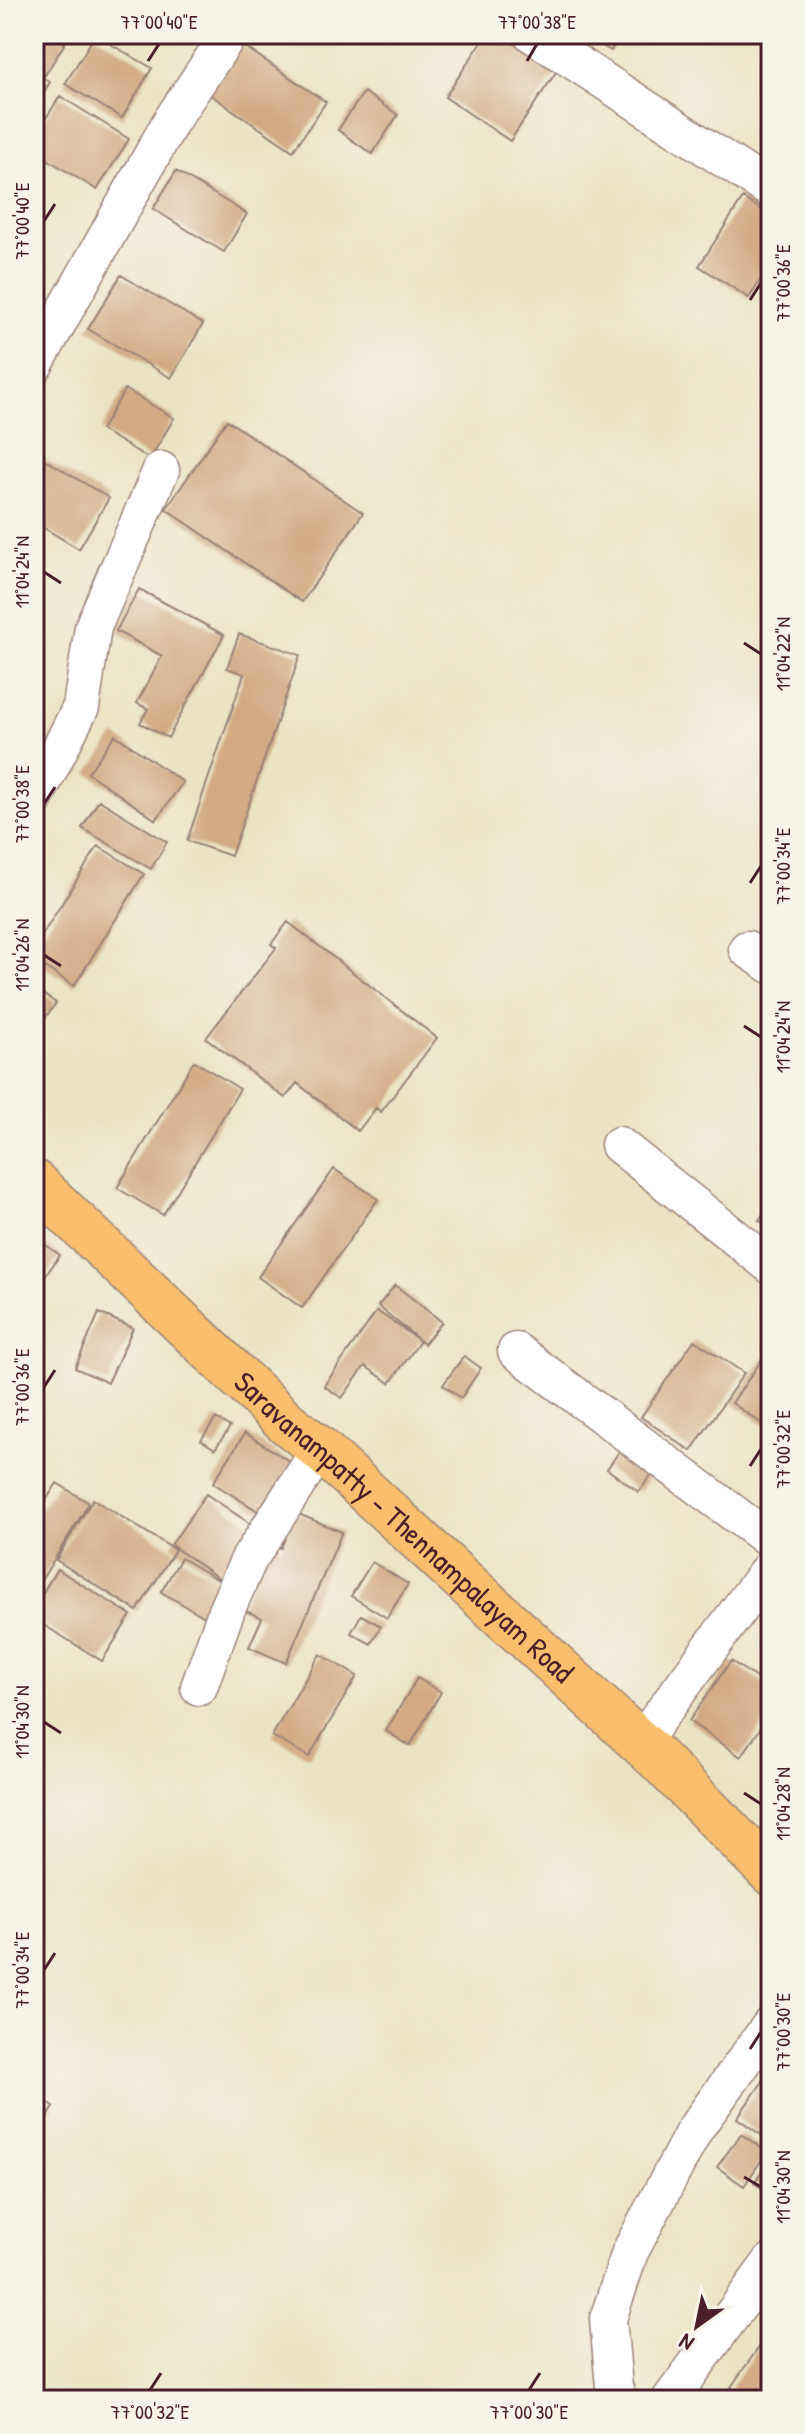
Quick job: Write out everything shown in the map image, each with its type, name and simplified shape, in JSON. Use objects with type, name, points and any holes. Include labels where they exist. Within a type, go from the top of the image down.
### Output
[{"type":"main road","name":"Saravanampatty - Thennampalayam Road","points":[[34,1182],[287,1423],[320,1449],[640,1743],[771,1873]]},
{"type":"street","points":[[34,366],[171,121],[229,34]]},
{"type":"street","points":[[532,34],[771,190]]},
{"type":"street","points":[[34,800],[81,707],[93,627],[161,470]]},
{"type":"street","points":[[619,1145],[771,1266]]},
{"type":"street","points":[[516,1351],[771,1541]]},
{"type":"street","points":[[199,1687],[248,1561],[320,1449]]},
{"type":"street","points":[[640,1743],[771,1566]]},
{"type":"street","points":[[619,2400],[614,2387],[608,2319],[630,2252],[695,2129],[771,2024]]},
{"type":"street","points":[[670,2400],[771,2262]]},
{"type":"building","points":[[34,34],[51,34],[65,43],[45,75],[34,68]]},
{"type":"building","points":[[53,34],[70,34],[65,42]]},
{"type":"building","points":[[487,34],[500,34],[556,72],[510,141],[445,97]]},
{"type":"building","points":[[583,34],[621,34],[611,51]]},
{"type":"building","points":[[95,35],[152,68],[122,118],[65,84]]},
{"type":"building","points":[[235,40],[326,102],[293,151],[202,89]]},
{"type":"building","points":[[34,72],[50,82],[34,107]]},
{"type":"building","points":[[364,92],[398,115],[372,154],[338,130]]},
{"type":"building","points":[[60,96],[129,139],[97,190],[34,151],[34,137]]},
{"type":"building","points":[[176,171],[247,214],[224,252],[153,209]]},
{"type":"building","points":[[743,198],[771,216],[771,264],[749,298],[699,266]]},
{"type":"building","points":[[121,275],[203,324],[171,378],[88,329]]},
{"type":"building","points":[[125,389],[174,418],[150,459],[101,430]]},
{"type":"building","points":[[227,420],[363,513],[302,602],[166,509]]},
{"type":"building","points":[[34,453],[109,498],[79,549],[34,522]]},
{"type":"building","points":[[139,589],[224,635],[168,738],[140,723],[148,709],[137,703],[162,656],[116,631]]},
{"type":"building","points":[[239,634],[300,655],[231,856],[187,841],[244,674],[227,668]]},
{"type":"building","points":[[115,735],[183,782],[156,820],[88,773]]},
{"type":"building","points":[[99,800],[167,842],[151,869],[82,828]]},
{"type":"building","points":[[98,846],[144,874],[74,986],[34,960],[34,948]]},
{"type":"building","points":[[288,922],[437,1038],[381,1112],[376,1108],[358,1131],[297,1083],[285,1098],[206,1038],[276,948],[271,944]]},
{"type":"building","points":[[34,988],[56,1003],[38,1028],[34,1026]]},
{"type":"building","points":[[194,1061],[240,1089],[163,1215],[117,1188]]},
{"type":"building","points":[[334,1169],[378,1199],[302,1308],[258,1277]]},
{"type":"building","points":[[771,1203],[771,1229],[759,1220]]},
{"type":"building","points":[[34,1237],[60,1255],[34,1292]]},
{"type":"building","points":[[395,1285],[442,1322],[424,1344],[378,1306]]},
{"type":"building","points":[[377,1311],[420,1341],[390,1383],[365,1366],[342,1398],[324,1386]]},
{"type":"building","points":[[99,1313],[133,1328],[108,1383],[75,1368]]},
{"type":"building","points":[[694,1340],[744,1373],[691,1451],[641,1417]]},
{"type":"building","points":[[464,1356],[481,1368],[461,1398],[443,1385]]},
{"type":"building","points":[[763,1358],[771,1363],[771,1430],[732,1403]]},
{"type":"building","points":[[216,1418],[230,1427],[215,1449],[201,1440]]},
{"type":"building","points":[[245,1433],[294,1464],[263,1514],[213,1483]]},
{"type":"building","points":[[621,1449],[653,1472],[639,1492],[607,1469]]},
{"type":"building","points":[[57,1483],[89,1503],[34,1592],[34,1519]]},
{"type":"building","points":[[206,1494],[258,1529],[223,1581],[171,1545]]},
{"type":"building","points":[[93,1499],[175,1550],[137,1611],[56,1560]]},
{"type":"building","points":[[296,1513],[342,1532],[286,1663],[249,1647],[262,1618],[241,1609],[268,1543],[281,1548]]},
{"type":"building","points":[[181,1558],[225,1584],[205,1617],[161,1592]]},
{"type":"building","points":[[372,1562],[408,1584],[387,1618],[351,1596]]},
{"type":"building","points":[[57,1569],[131,1615],[102,1661],[34,1619],[34,1607]]},
{"type":"building","points":[[361,1615],[381,1626],[371,1644],[351,1633]]},
{"type":"building","points":[[320,1654],[357,1676],[309,1757],[272,1736]]},
{"type":"building","points":[[731,1661],[771,1688],[771,1713],[741,1757],[689,1721]]},
{"type":"building","points":[[417,1678],[441,1692],[410,1746],[386,1731]]},
{"type":"building","points":[[764,2080],[771,2085],[771,2142],[737,2118]]},
{"type":"building","points":[[34,2095],[54,2107],[34,2140]]},
{"type":"building","points":[[741,2134],[767,2152],[744,2186],[717,2167]]},
{"type":"building","points":[[771,2157],[771,2187],[768,2192],[754,2183]]},
{"type":"building","points":[[759,2347],[771,2355],[771,2400],[749,2400],[731,2387]]}]
